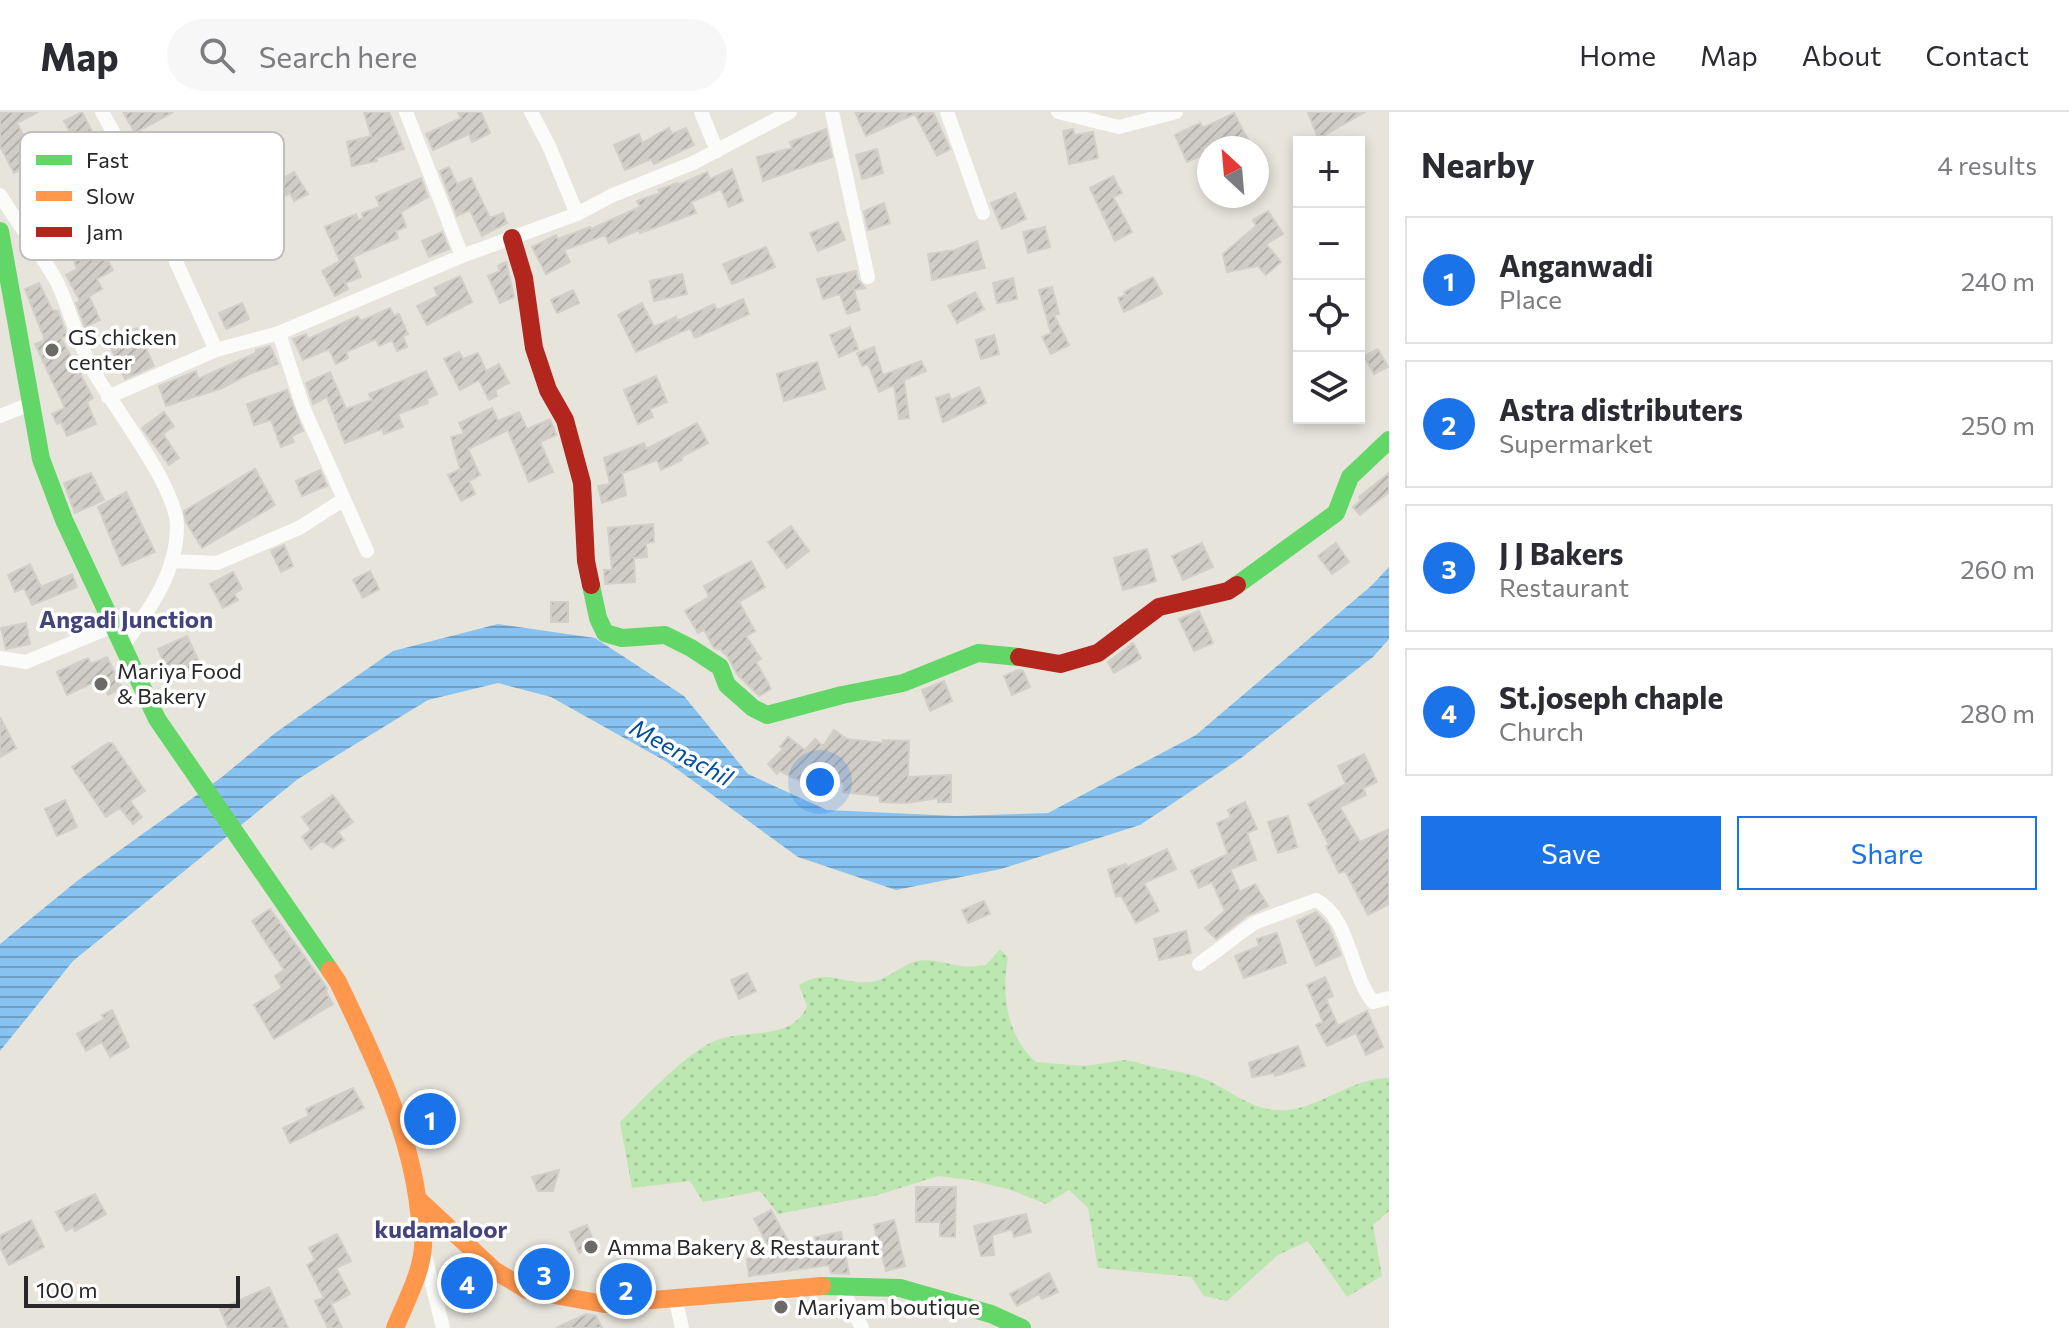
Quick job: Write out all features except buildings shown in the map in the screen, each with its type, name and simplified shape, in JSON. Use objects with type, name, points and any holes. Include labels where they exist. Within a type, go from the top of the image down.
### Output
[{"type":"main road","points":[[0,231],[41,459],[64,520],[157,719],[338,982],[397,1113],[418,1199],[423,1248],[414,1283],[395,1328]]},
{"type":"main road","points":[[512,238],[524,278],[534,348],[548,390],[565,420],[582,483],[586,561],[598,618],[605,633],[622,638],[665,635],[691,648],[720,667],[727,685],[753,708],[767,715],[903,683],[978,653],[998,653],[1060,664],[1098,653],[1159,607],[1228,591],[1276,559],[1336,513],[1350,477],[1389,440]]},
{"type":"main road","points":[[418,1199],[494,1270],[527,1290],[604,1304],[841,1287],[900,1288],[991,1314],[1022,1328]]},
{"type":"street","points":[[102,112],[113,132]]},
{"type":"street","points":[[406,112],[462,256]]},
{"type":"street","points":[[531,112],[549,146],[577,214]]},
{"type":"street","points":[[701,112],[717,151]]},
{"type":"street","points":[[108,397],[216,350],[279,333],[462,256],[577,214],[613,195],[717,151],[790,112]]},
{"type":"street","points":[[832,112],[868,277]]},
{"type":"street","points":[[947,112],[983,213]]},
{"type":"street","points":[[1058,112],[1119,127],[1176,112]]},
{"type":"street","points":[[0,195],[20,225]]},
{"type":"street","points":[[43,260],[56,280],[89,362],[162,480],[175,508],[174,561],[151,607],[123,646]]},
{"type":"street","points":[[175,260],[216,350]]},
{"type":"street","points":[[279,333],[303,407],[367,551]]},
{"type":"street","points":[[0,416],[30,404]]},
{"type":"street","points":[[174,561],[217,563],[299,528],[343,500]]},
{"type":"street","points":[[0,658],[26,662],[113,626]]},
{"type":"street","points":[[1199,964],[1254,923],[1316,900],[1328,906],[1350,949],[1364,991],[1373,1002],[1389,998]]},
{"type":"street","points":[[423,1248],[443,1328]]},
{"type":"street","points":[[841,1287],[862,1328]]},
{"type":"street","points":[[675,1297],[682,1328]]},
{"type":"green space","points":[[1000,949],[1008,958],[1005,986],[1008,1014],[1018,1040],[1036,1062],[1085,1066],[1125,1060],[1136,1062],[1196,1076],[1254,1105],[1280,1110],[1307,1106],[1364,1082],[1389,1078],[1389,1211],[1373,1225],[1382,1276],[1347,1297],[1308,1241],[1278,1255],[1227,1301],[1204,1296],[1191,1277],[1098,1268],[1088,1208],[1069,1190],[1046,1204],[1011,1190],[938,1176],[878,1195],[778,1214],[760,1191],[703,1202],[690,1181],[632,1188],[620,1122],[667,1076],[708,1044],[731,1036],[769,1032],[792,1024],[801,1017],[807,1006],[799,985],[818,977],[871,982],[922,960],[964,966],[986,965]]},
{"type":"water","name":"Meenachil","points":[[1389,567],[1389,639],[1373,657],[1241,758],[1140,825],[1001,869],[896,890],[798,857],[667,762],[551,697],[498,683],[428,700],[298,779],[73,961],[0,1051],[0,944],[77,881],[222,777],[275,733],[393,651],[498,624],[595,638],[684,696],[748,774],[827,810],[956,816],[1048,813],[1196,735],[1371,586]]},
{"type":"traffic: fast","points":[[0,231],[41,459],[64,520],[157,719],[330,970]]},
{"type":"traffic: fast","points":[[1237,585],[1336,513],[1350,477],[1389,440]]},
{"type":"traffic: fast","points":[[591,585],[598,618],[605,633],[622,638],[665,635],[691,648],[720,667],[727,685],[753,708],[767,715],[903,683],[978,653],[1019,657]]},
{"type":"traffic: fast","points":[[822,1286],[900,1288],[991,1314],[1022,1328]]},
{"type":"traffic: slow","points":[[330,970],[377,1065],[399,1122],[414,1181],[423,1238],[422,1257],[395,1328]]},
{"type":"traffic: slow","points":[[418,1199],[494,1270],[527,1290],[604,1304],[822,1286]]},
{"type":"traffic: jam","points":[[512,238],[524,278],[534,348],[548,390],[565,420],[582,483],[586,561],[591,585]]},
{"type":"traffic: jam","points":[[1019,657],[1060,664],[1098,653],[1159,607],[1228,591],[1237,585]]},
{"type":"place","name":"GS chicken center","points":[[52,350]]},
{"type":"place","name":"Mariya Food & Bakery","points":[[101,684]]},
{"type":"place","name":"Anganwadi","points":[[430,1119]]},
{"type":"place","name":"Amma Bakery & Restaurant","points":[[591,1247]]},
{"type":"place","name":"J J Bakers","points":[[544,1274]]},
{"type":"place","name":"St.joseph chaple","points":[[467,1283]]},
{"type":"place","name":"Astra distributers","points":[[626,1289]]},
{"type":"place","name":"Mariyam boutique","points":[[781,1307]]},
{"type":"district","name":"Angadi Junction","points":[[126,620]]},
{"type":"district","name":"kudamaloor","points":[[441,1230]]}]
